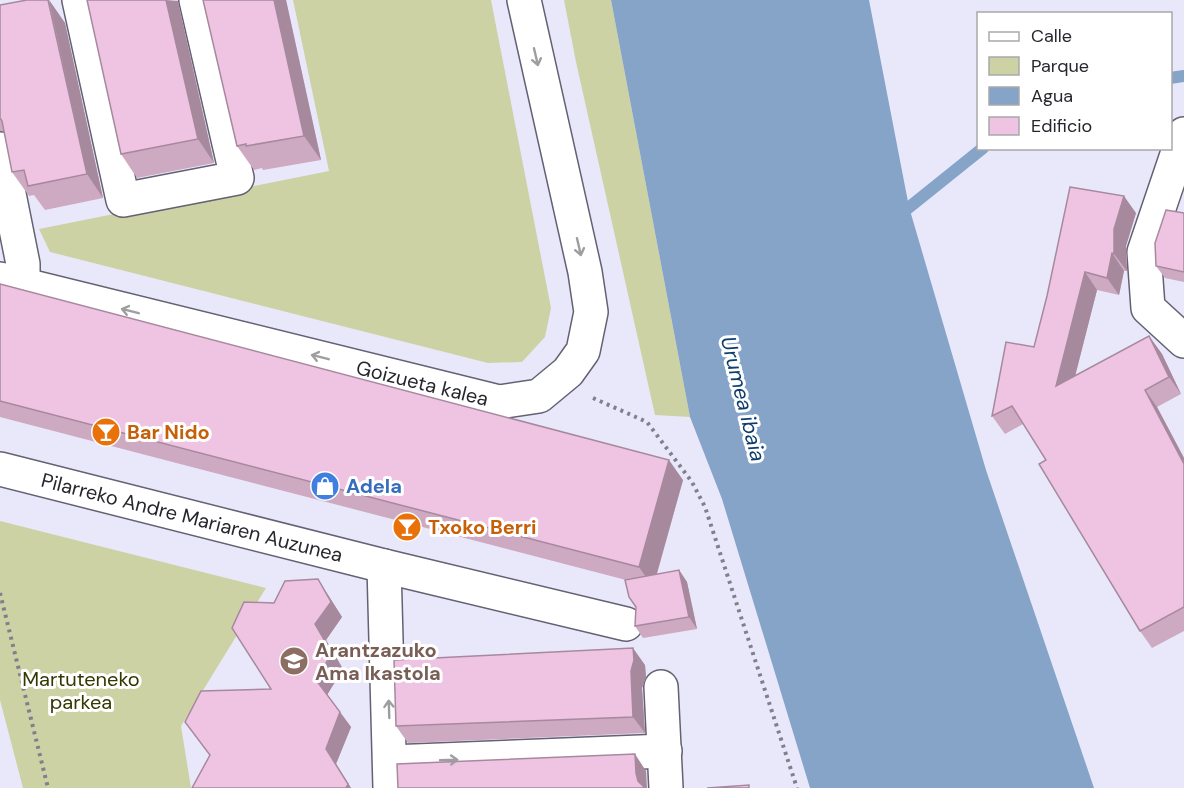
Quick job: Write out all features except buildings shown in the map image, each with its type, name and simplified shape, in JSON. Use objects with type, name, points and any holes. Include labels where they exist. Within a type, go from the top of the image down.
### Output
[{"type":"street","points":[[79,0],[123,200],[237,178],[196,0]]},
{"type":"street","name":"Goizueta kalea","points":[[11,282],[499,402],[539,396],[568,372],[583,351],[591,312],[585,272],[524,0]]},
{"type":"street","points":[[1184,134],[1144,252],[1148,308],[1184,341]]},
{"type":"street","points":[[0,149],[22,264],[11,282]]},
{"type":"street","name":"Pilarreko Andre Mariaren Auzunea","points":[[0,469],[384,566],[626,624]]},
{"type":"street","points":[[384,566],[390,775],[665,751]]},
{"type":"street","points":[[661,687],[666,788]]},
{"type":"path","points":[[555,382],[647,422],[692,482],[705,507],[797,788]]},
{"type":"path","points":[[0,593],[48,788]]},
{"type":"green space","points":[[293,0],[491,0],[551,308],[545,337],[522,362],[488,363],[50,252],[39,229],[329,171]]},
{"type":"green space","points":[[564,0],[611,0],[690,417],[655,415]]},
{"type":"green space","name":"Martuteneko parkea","points":[[0,521],[266,588],[181,726],[191,788],[23,788],[0,700]]},
{"type":"water","name":"Urumea ibaia","points":[[611,0],[869,0],[909,207],[986,470],[1094,788],[810,788],[722,499],[690,417]]},
{"type":"waterway","points":[[1172,78],[1184,76]]},
{"type":"waterway","points":[[897,217],[981,150]]},
{"type":"place","name":"Bar Nido","points":[[106,432]]},
{"type":"place","name":"Adela","points":[[325,486]]},
{"type":"place","name":"Txoko Berri","points":[[407,527]]},
{"type":"place","name":"Arantzazuko Ama Ikastola","points":[[294,661]]}]
